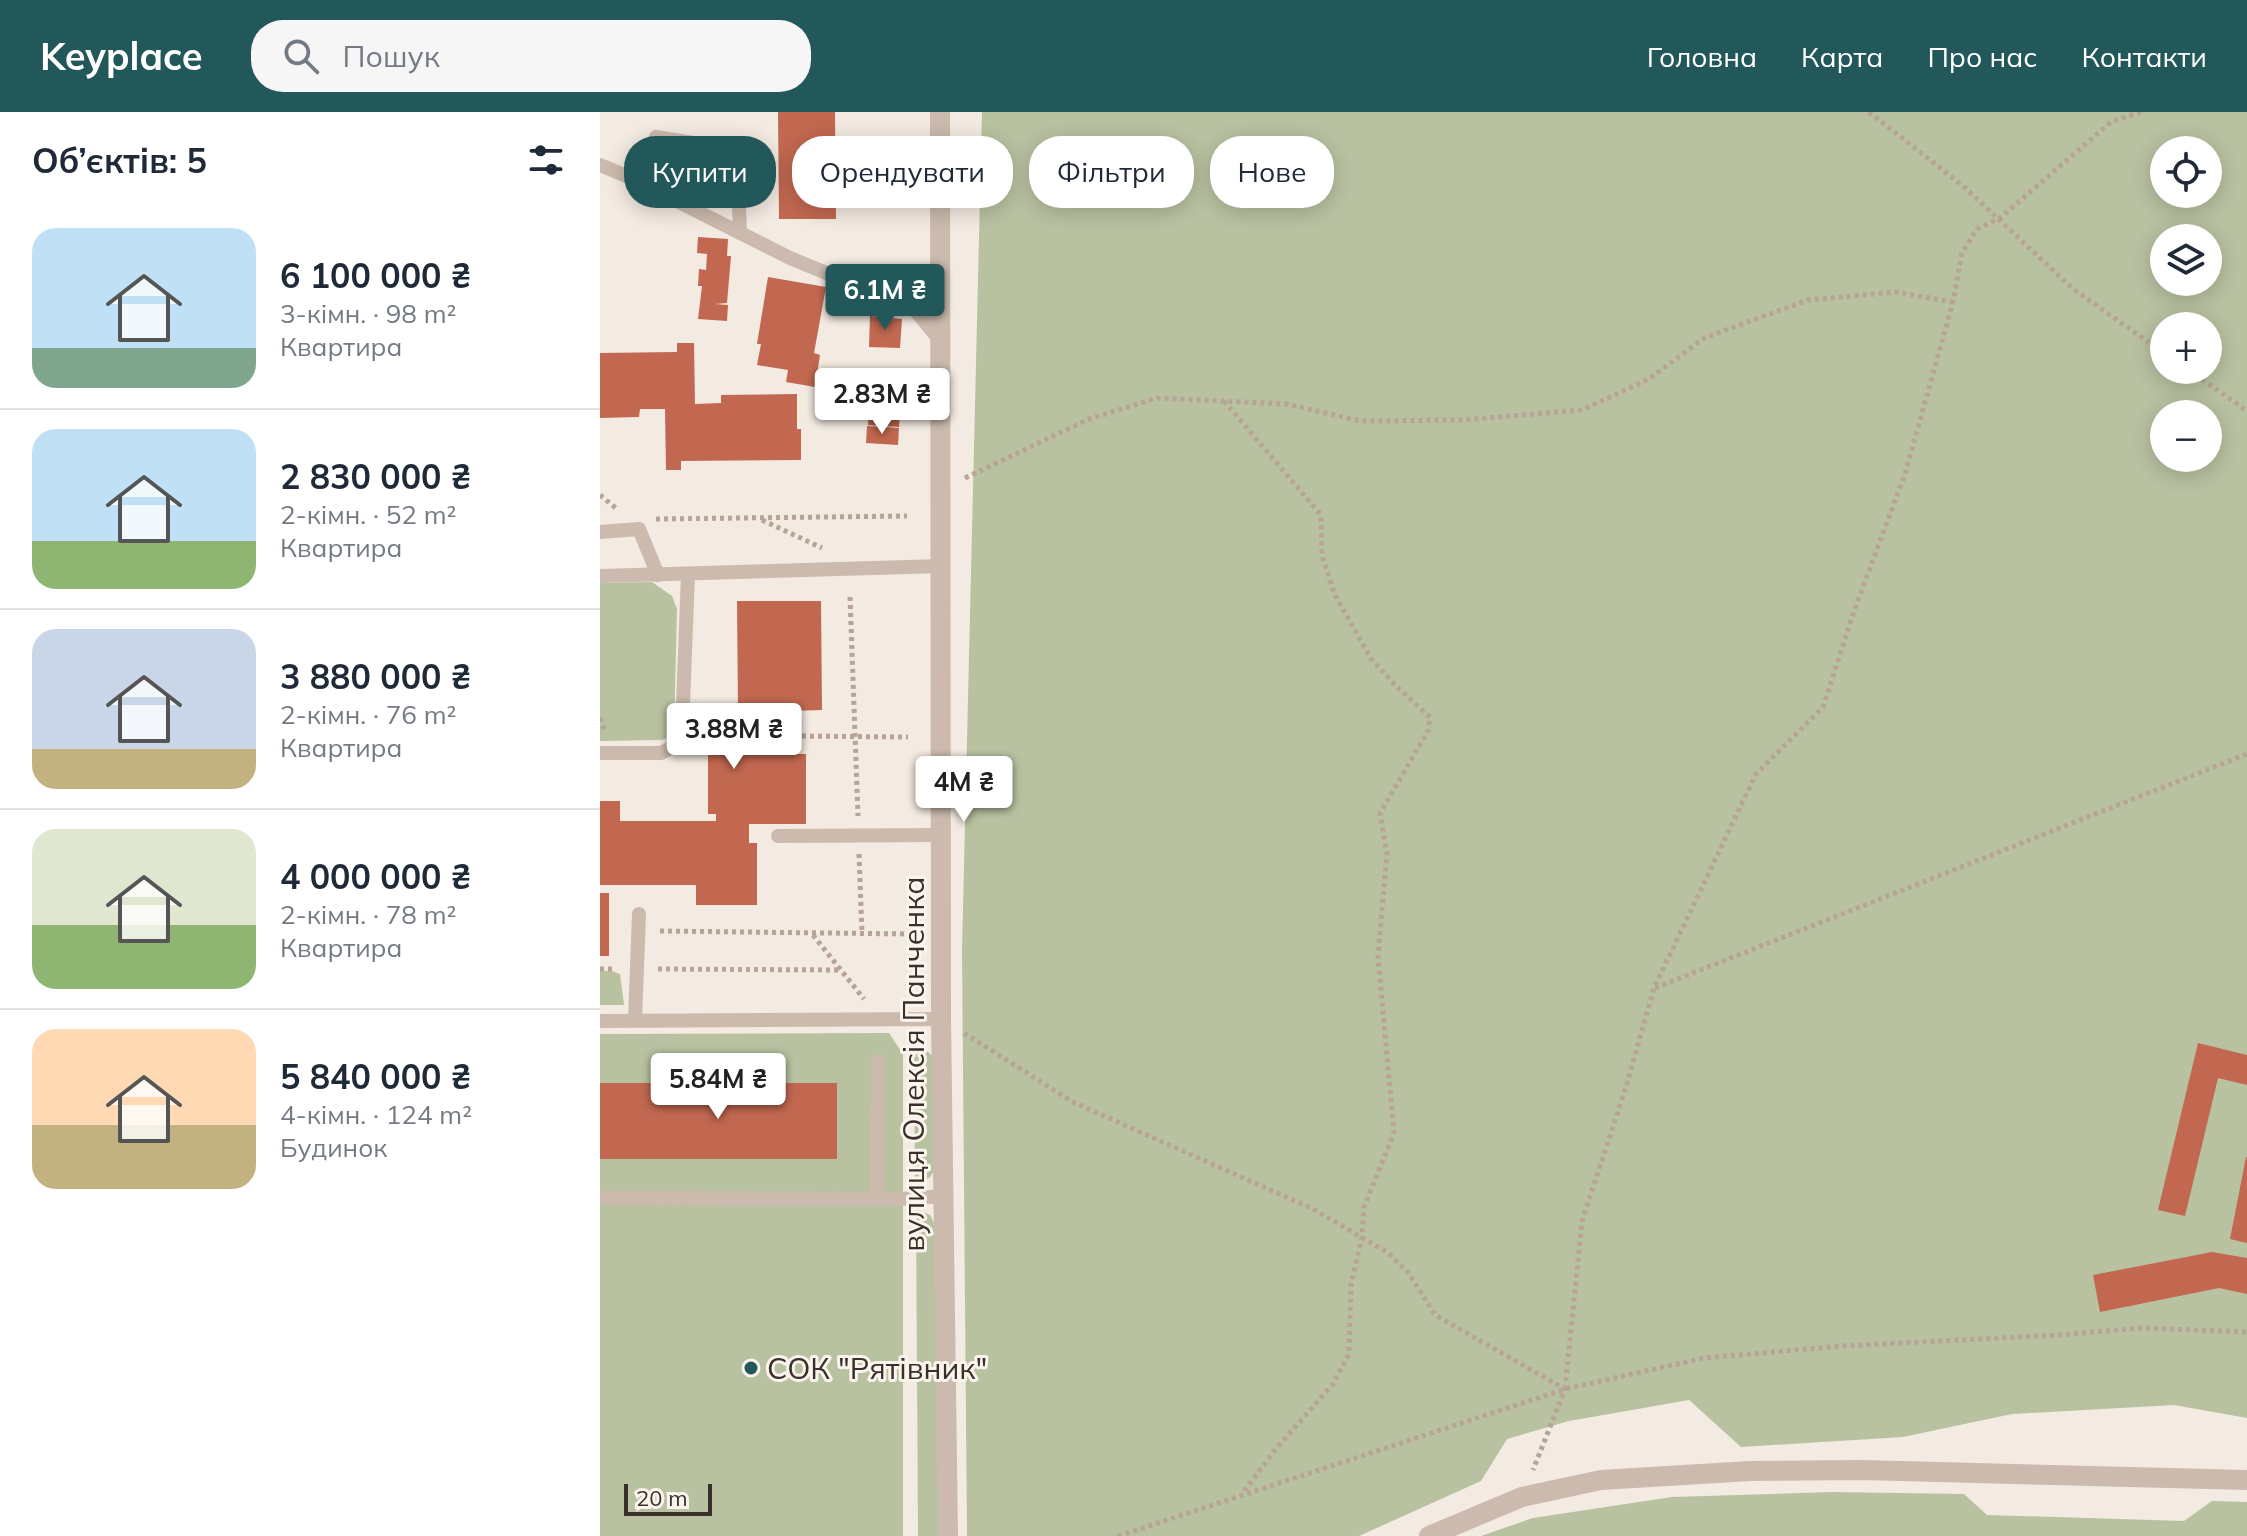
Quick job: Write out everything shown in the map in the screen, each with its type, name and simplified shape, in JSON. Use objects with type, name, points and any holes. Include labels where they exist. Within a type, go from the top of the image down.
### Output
[{"type":"street","name":"вулиця Олексія Панченка","points":[[940,112],[941,1019],[948,1536]]},
{"type":"street","points":[[1429,1536],[1522,1497],[1601,1480],[1750,1471],[1862,1470],[2247,1480]]},
{"type":"lane","points":[[600,165],[830,276],[914,309],[939,339]]},
{"type":"lane","points":[[739,208],[740,233]]},
{"type":"lane","points":[[600,532],[639,529],[658,575]]},
{"type":"lane","points":[[600,576],[942,566]]},
{"type":"lane","points":[[600,753],[661,753],[677,745],[682,732],[688,574]]},
{"type":"lane","points":[[778,836],[942,835]]},
{"type":"lane","points":[[635,1020],[639,914]]},
{"type":"lane","points":[[600,1021],[941,1019]]},
{"type":"lane","points":[[877,1199],[878,1061]]},
{"type":"lane","points":[[600,1198],[877,1199],[944,1196]]},
{"type":"path","points":[[1869,112],[2000,218],[2073,289],[2150,343]]},
{"type":"path","points":[[1522,1497],[1565,1389],[1582,1221],[1626,1087],[1654,988],[1756,774],[1823,707],[1855,608],[1905,474],[1953,302],[1962,253],[1977,229],[2000,218],[2111,122],[2141,112]]},
{"type":"path","points":[[942,489],[1089,419],[1157,398],[1287,404],[1360,421],[1463,420],[1582,410],[1649,379],[1704,338],[1808,300],[1896,292],[1953,302]]},
{"type":"path","points":[[2209,384],[2247,411]]},
{"type":"path","points":[[1224,401],[1321,515],[1322,555],[1334,593],[1371,659],[1430,717],[1428,731],[1380,813],[1387,854],[1378,956],[1394,1133],[1364,1207],[1362,1237],[1351,1284],[1349,1354],[1333,1384],[1275,1450],[1242,1494]]},
{"type":"path","points":[[639,529],[651,519],[907,516]]},
{"type":"path","points":[[758,518],[826,549]]},
{"type":"path","points":[[850,597],[862,933]]},
{"type":"path","points":[[794,736],[908,737]]},
{"type":"path","points":[[1654,988],[2247,754]]},
{"type":"path","points":[[639,930],[911,934]]},
{"type":"path","points":[[812,934],[879,1019]]},
{"type":"path","points":[[600,969],[841,970]]},
{"type":"path","points":[[941,1019],[1073,1102],[1313,1209],[1362,1237],[1387,1252],[1408,1272],[1435,1315],[1565,1389]]},
{"type":"path","points":[[1118,1536],[1565,1389],[1704,1358],[1827,1347],[2141,1328],[2247,1332]]},
{"type":"green space","points":[[982,112],[2247,112],[2247,1418],[2174,1405],[2012,1414],[1903,1437],[1741,1447],[1689,1400],[1569,1421],[1507,1439],[1481,1481],[1359,1536],[967,1536],[962,950],[980,208],[1013,208],[1013,136],[981,136]]},
{"type":"green space","points":[[652,582],[672,596],[677,609],[674,730],[668,738],[661,740],[600,741],[600,583]]},
{"type":"green space","points":[[600,971],[620,974],[624,1005],[600,1005]]},
{"type":"green space","name":"СОК \"Рятівник\"","points":[[889,1033],[903,1054],[903,1536],[600,1536],[600,1034]]},
{"type":"green space","points":[[914,1038],[933,1057],[934,1171],[915,1186]]},
{"type":"green space","points":[[916,1209],[930,1215],[936,1227],[940,1536],[918,1536]]},
{"type":"green space","points":[[1832,1492],[1964,1494],[1987,1515],[2184,1521],[2212,1501],[2247,1502],[2247,1536],[1481,1536],[1533,1518],[1672,1497]]},
{"type":"building","points":[[778,112],[835,112],[835,136],[792,136],[792,208],[836,208],[836,219],[779,219]]},
{"type":"building","points":[[698,237],[728,239],[727,256],[731,256],[727,303],[715,304],[728,305],[727,321],[698,319],[702,286],[698,286],[699,269],[706,270],[707,254],[697,253]]},
{"type":"building","points":[[768,277],[826,287],[814,353],[820,355],[815,387],[786,382],[788,370],[757,365],[761,344],[757,344]]},
{"type":"building","points":[[870,316],[902,319],[900,348],[869,347]]},
{"type":"building","points":[[677,343],[694,343],[695,404],[721,403],[721,395],[797,394],[801,460],[681,461],[681,470],[666,470],[665,409],[640,409],[639,417],[600,418],[600,353],[677,352]]},
{"type":"building","points":[[871,372],[896,373],[895,390],[871,389]]},
{"type":"building","points":[[875,391],[901,392],[901,408],[874,406]]},
{"type":"building","points":[[869,410],[900,411],[899,427],[868,425]]},
{"type":"building","points":[[867,426],[899,428],[898,445],[866,443]]},
{"type":"building","points":[[737,601],[821,601],[822,710],[790,711],[790,724],[778,725],[778,754],[806,754],[806,824],[749,824],[749,843],[757,843],[757,905],[696,905],[696,885],[600,885],[600,801],[620,801],[620,821],[716,821],[716,814],[708,814],[708,750],[767,749],[766,711],[738,711]]},
{"type":"building","points":[[600,893],[609,893],[609,956],[600,956]]},
{"type":"building","points":[[2198,1043],[2247,1055],[2247,1085],[2218,1078],[2185,1216],[2158,1210]]},
{"type":"building","points":[[600,1083],[837,1083],[837,1159],[600,1159]]},
{"type":"building","points":[[2247,1157],[2247,1243],[2230,1239]]},
{"type":"building","points":[[2212,1252],[2247,1258],[2247,1294],[2219,1288],[2100,1312],[2093,1275]]},
{"type":"place","name":"СОК \"Рятівник\"","points":[[751,1368]]}]
